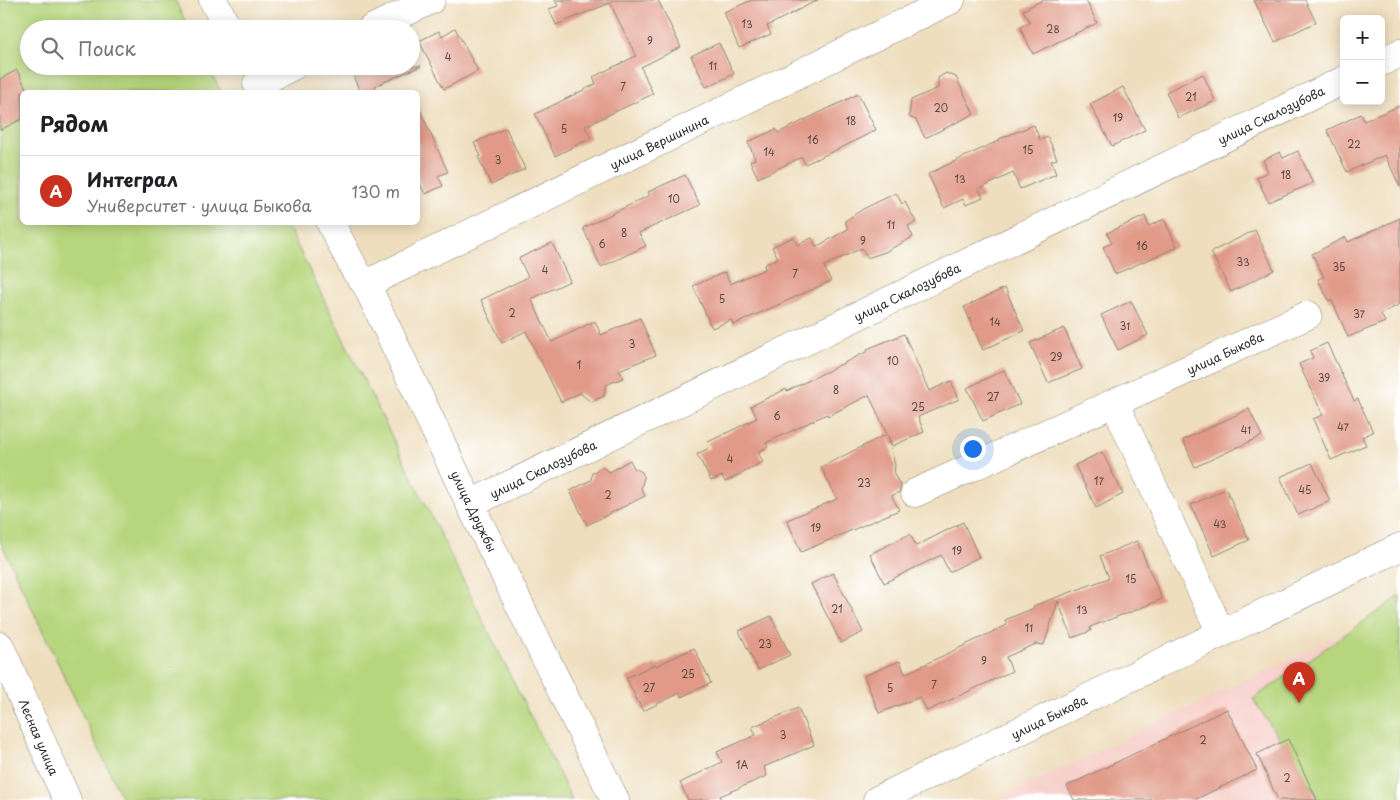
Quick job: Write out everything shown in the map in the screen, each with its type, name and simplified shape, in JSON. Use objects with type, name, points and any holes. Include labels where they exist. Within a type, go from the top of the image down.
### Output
[{"type":"street","points":[[213,0],[223,20]]},
{"type":"street","points":[[390,20],[431,0]]},
{"type":"street","name":"улица Вершинина","points":[[366,284],[951,0]]},
{"type":"street","points":[[1385,60],[1400,53]]},
{"type":"street","points":[[256,81],[271,75]]},
{"type":"street","name":"улица Скалозубова","points":[[470,504],[1340,82]]},
{"type":"street","name":"улица Дружбы","points":[[332,225],[356,272],[366,284],[470,504],[615,800]]},
{"type":"street","name":"улица Быкова","points":[[915,493],[1308,316]]},
{"type":"street","points":[[1115,404],[1221,633]]},
{"type":"street","name":"улица Быкова","points":[[877,800],[1400,547]]},
{"type":"street","name":"Лесная улица","points":[[0,646],[67,800]]},
{"type":"shaded area","points":[[1400,606],[1400,800],[996,800]]},
{"type":"green space","points":[[0,0],[175,0],[185,20],[20,20],[20,75],[212,75],[220,90],[20,90],[20,225],[287,225],[572,800],[123,800],[0,541]]},
{"type":"green space","points":[[1400,596],[1400,800],[1320,800],[1253,699]]},
{"type":"building","points":[[555,0],[658,0],[681,47],[641,67],[653,94],[585,126],[591,138],[555,156],[535,114],[596,84],[593,77],[636,56],[610,3],[556,25],[549,9],[558,6]]},
{"type":"building","points":[[752,0],[818,0],[767,26],[771,34],[739,48],[724,12]]},
{"type":"building","points":[[1043,0],[1086,0],[1097,23],[1033,54],[1020,27],[1030,22],[1023,10]]},
{"type":"building","points":[[1254,0],[1305,0],[1316,22],[1275,42]]},
{"type":"building","points":[[455,28],[478,71],[444,89],[420,43],[420,40],[439,31],[442,36]]},
{"type":"building","points":[[719,43],[734,74],[706,87],[691,56]]},
{"type":"building","points":[[17,70],[27,90],[20,90],[20,120],[0,130],[0,79]]},
{"type":"building","points":[[946,73],[956,77],[974,114],[925,138],[916,120],[909,117],[911,100],[938,88],[938,78]]},
{"type":"building","points":[[1203,74],[1215,101],[1178,118],[1166,92]]},
{"type":"building","points":[[353,75],[400,75],[375,86],[377,90],[359,90]]},
{"type":"building","points":[[1123,87],[1145,130],[1112,146],[1090,104]]},
{"type":"building","points":[[858,94],[876,130],[805,164],[802,157],[758,178],[750,161],[755,159],[748,142],[776,129],[778,133]]},
{"type":"building","points":[[1400,106],[1400,187],[1385,155],[1347,172],[1327,130],[1361,114],[1364,121]]},
{"type":"building","points":[[420,110],[448,172],[438,176],[443,186],[425,194],[420,183]]},
{"type":"building","points":[[1034,125],[1040,140],[1048,137],[1057,159],[1051,161],[1056,174],[1020,189],[1013,173],[979,189],[983,197],[966,205],[963,199],[944,208],[928,174],[999,139]]},
{"type":"building","points":[[506,128],[525,169],[491,185],[478,157],[481,156],[474,143]]},
{"type":"building","points":[[1298,151],[1313,183],[1268,202],[1257,177],[1268,172],[1263,160],[1280,152],[1283,158]]},
{"type":"building","points":[[685,175],[700,205],[639,233],[646,246],[601,267],[583,228],[650,195],[648,192]]},
{"type":"building","points":[[896,193],[902,204],[905,202],[916,222],[908,226],[913,237],[885,252],[867,258],[862,248],[824,266],[831,281],[733,325],[731,320],[712,328],[693,286],[725,272],[730,284],[765,269],[764,265],[778,258],[772,247],[793,237],[797,245],[812,238],[816,247],[848,229],[845,221],[863,209]]},
{"type":"building","points":[[1145,216],[1149,226],[1164,219],[1177,247],[1115,274],[1103,247],[1112,243],[1107,233]]},
{"type":"building","points":[[1400,218],[1400,304],[1381,314],[1385,322],[1348,337],[1332,300],[1329,301],[1318,279],[1324,277],[1312,254],[1346,237],[1348,242]]},
{"type":"building","points":[[1255,230],[1274,270],[1231,292],[1211,252]]},
{"type":"building","points":[[552,243],[570,281],[531,299],[552,342],[595,321],[601,335],[640,318],[656,355],[619,370],[623,378],[606,385],[604,396],[591,402],[580,393],[561,402],[526,331],[502,343],[481,300],[528,277],[519,258]]},
{"type":"building","points":[[1005,288],[1024,331],[983,350],[964,307]]},
{"type":"building","points":[[1131,301],[1148,335],[1118,350],[1101,315]]},
{"type":"building","points":[[1064,328],[1082,369],[1048,383],[1030,343]]},
{"type":"building","points":[[904,334],[929,391],[951,381],[959,399],[918,417],[924,432],[892,446],[888,436],[895,465],[894,474],[901,487],[899,492],[892,496],[899,510],[801,552],[787,520],[837,499],[821,467],[887,434],[869,395],[828,416],[827,414],[766,443],[768,447],[758,452],[763,462],[725,482],[722,476],[711,481],[697,454],[709,448],[708,442],[757,418],[751,406],[786,389],[787,391],[868,351],[867,349]]},
{"type":"building","points":[[1327,343],[1354,401],[1358,399],[1373,432],[1362,437],[1366,445],[1331,460],[1313,419],[1323,415],[1299,364],[1313,358],[1310,351]]},
{"type":"building","points":[[1004,370],[1020,404],[983,421],[967,388]]},
{"type":"building","points":[[1249,409],[1262,436],[1195,467],[1183,440]]},
{"type":"building","points":[[1102,452],[1123,494],[1096,508],[1075,465]]},
{"type":"building","points":[[630,460],[634,468],[642,472],[644,478],[641,488],[645,496],[587,525],[570,491],[591,480],[592,473],[602,467],[610,472]]},
{"type":"building","points":[[1312,463],[1330,501],[1298,515],[1280,477]]},
{"type":"building","points":[[1226,489],[1249,540],[1214,556],[1191,505]]},
{"type":"building","points":[[963,522],[979,557],[949,572],[941,555],[884,583],[870,554],[910,534],[916,546]]},
{"type":"building","points":[[1137,541],[1162,599],[1090,627],[1091,631],[1072,638],[1058,601],[1044,645],[1036,644],[1006,657],[1012,671],[927,711],[920,697],[879,713],[864,676],[900,661],[905,674],[1007,625],[1005,620],[1034,608],[1033,606],[1109,578],[1100,556]]},
{"type":"building","points":[[833,573],[863,632],[841,643],[811,584]]},
{"type":"building","points":[[771,616],[790,655],[758,670],[739,631]]},
{"type":"building","points":[[694,648],[711,683],[681,697],[680,693],[643,711],[626,678]]},
{"type":"building","points":[[798,708],[814,745],[764,767],[767,776],[720,796],[722,800],[688,800],[680,783],[722,762],[717,752],[756,735],[752,727]]},
{"type":"building","points":[[1227,709],[1257,770],[1194,800],[1074,800],[1067,786]]},
{"type":"building","points":[[1288,739],[1317,800],[1278,800],[1257,754]]},
{"type":"place","name":"Интеграл","points":[[1299,703]]}]
